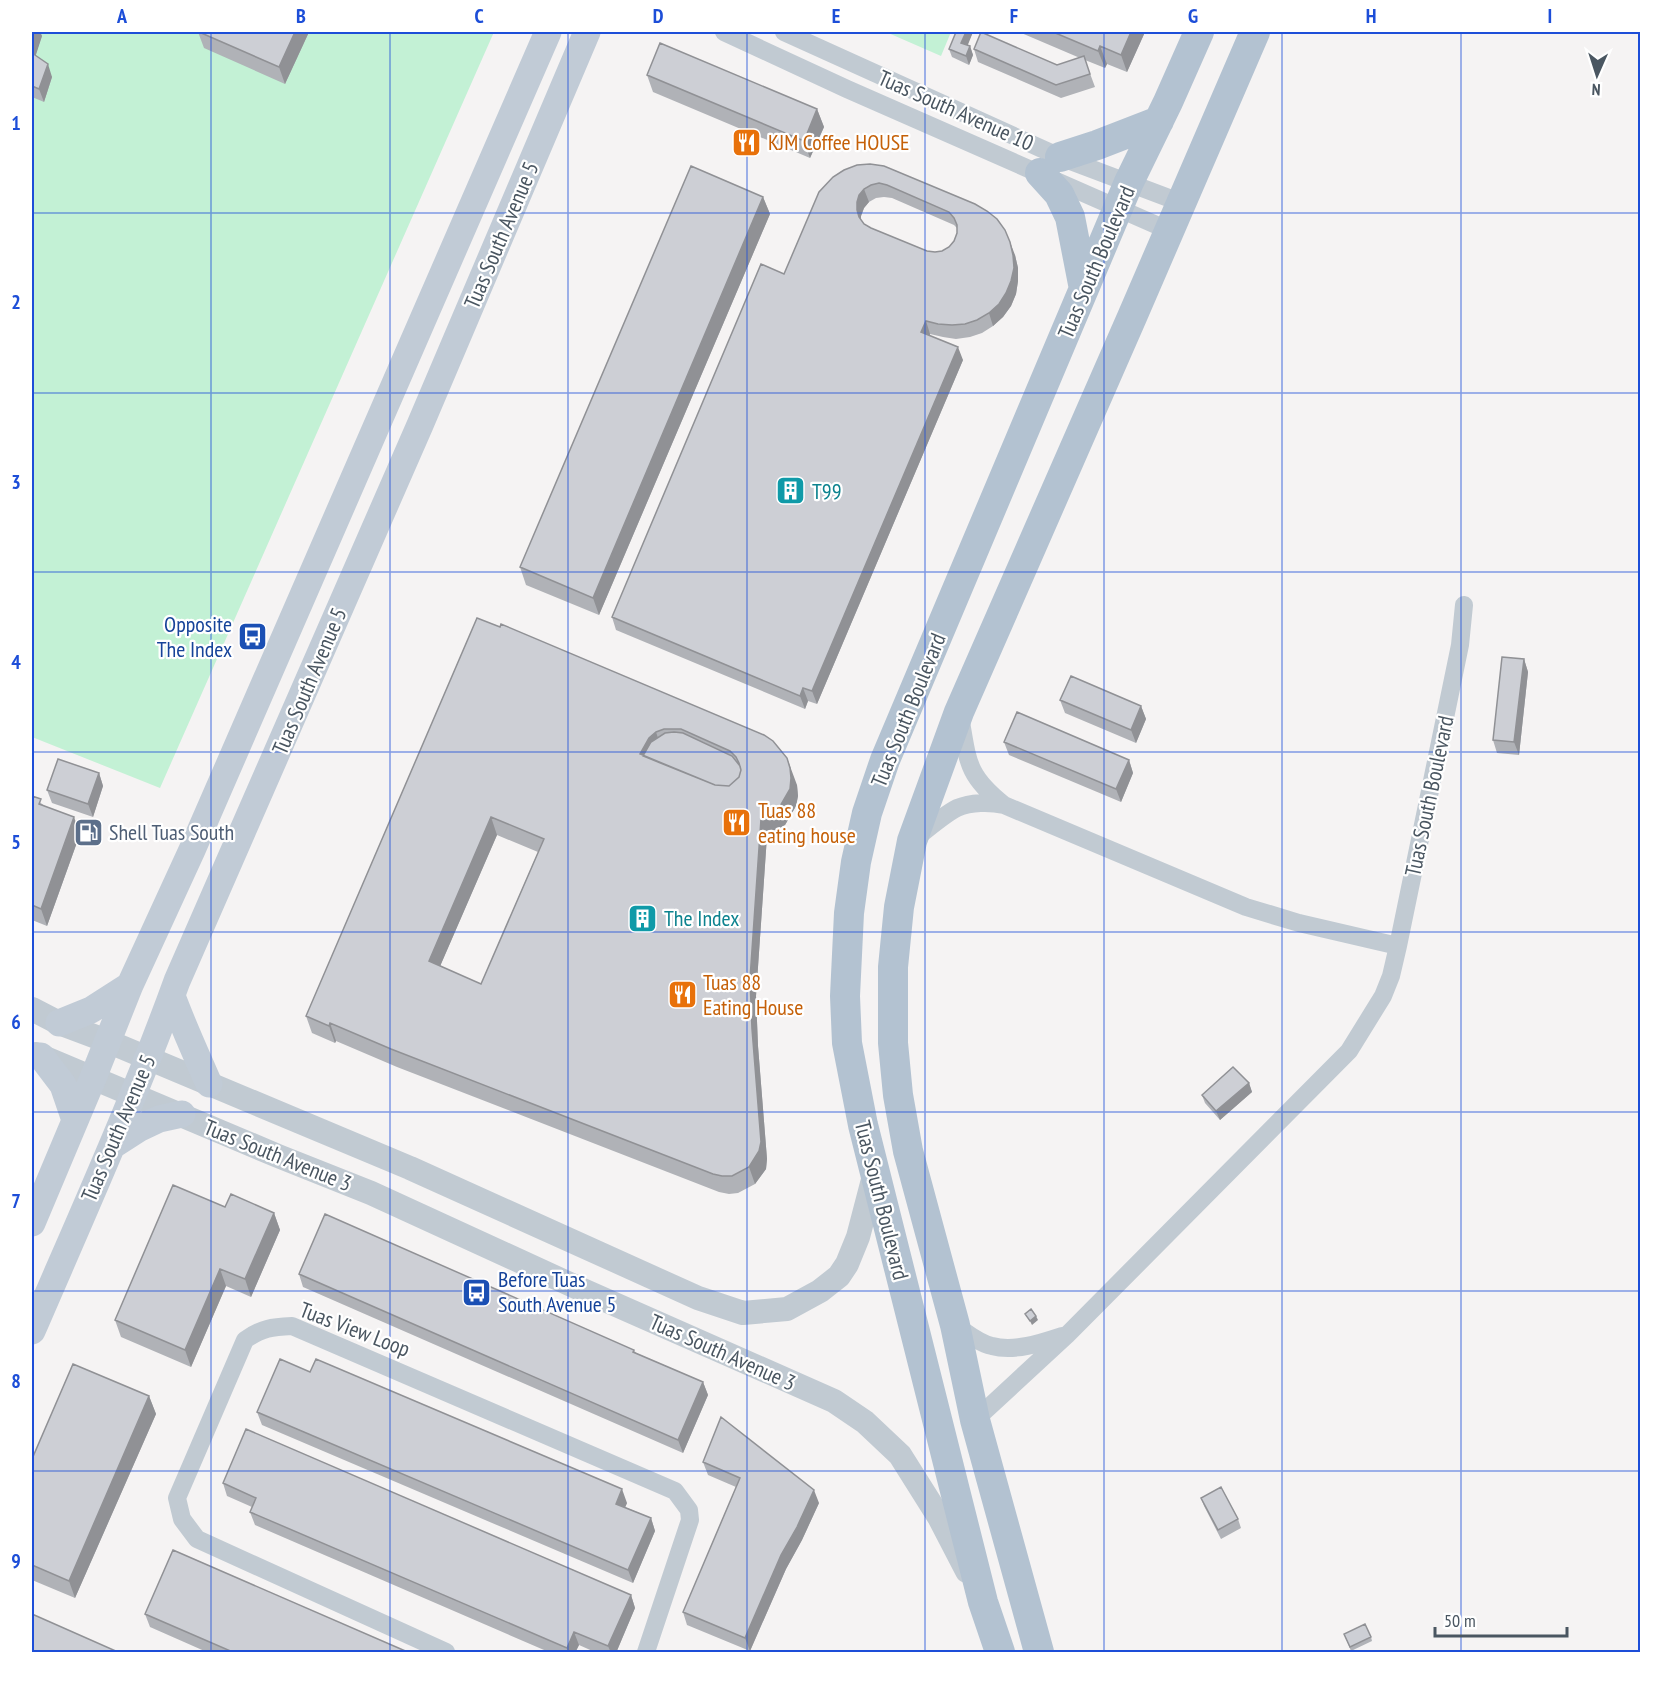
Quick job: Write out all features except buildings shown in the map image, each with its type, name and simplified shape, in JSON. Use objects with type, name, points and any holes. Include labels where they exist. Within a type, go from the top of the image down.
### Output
[{"type":"main road","name":"Tuas South Boulevard","points":[[983,1602],[863,1125],[847,1043],[845,996],[849,913],[856,862],[867,813],[885,760],[1124,195],[1199,32]]},
{"type":"main road","name":"Tuas South Boulevard","points":[[975,1420],[955,1325],[908,1151],[898,1095],[893,1043],[893,967],[899,907],[912,841],[959,712],[1255,32]]},
{"type":"main road","name":"Tuas South Avenue 5","points":[[32,1332],[112,1146],[172,996],[591,35]]},
{"type":"main road","name":"Tuas South Avenue 5","points":[[32,1223],[130,985],[202,828],[540,39]]},
{"type":"main road","points":[[1084,289],[1070,217],[1059,194],[1050,165],[1159,121]]},
{"type":"main road","points":[[59,1023],[91,1010],[130,985]]},
{"type":"main road","points":[[172,996],[209,1084]]},
{"type":"main road","points":[[36,1054],[63,1085],[75,1120]]},
{"type":"main road","points":[[112,1146],[159,1119],[182,1114]]},
{"type":"main road","points":[[975,1420],[1039,1653]]},
{"type":"main road","name":"Tuas South Avenue 3","points":[[983,1602],[1000,1653]]},
{"type":"street","name":"Tuas South Avenue 10","points":[[724,32],[847,88],[1124,195],[1182,203]]},
{"type":"street","name":"Tuas South Avenue 10","points":[[784,32],[1050,165],[1124,195],[1170,231]]},
{"type":"street","name":"Tuas South Boulevard","points":[[975,1420],[1067,1335],[1349,1051],[1383,996],[1392,976],[1460,645],[1464,605]]},
{"type":"street","points":[[959,712],[969,764],[985,788],[1004,805]]},
{"type":"street","points":[[912,841],[957,808],[988,803],[1004,805],[1246,907],[1299,923],[1398,946]]},
{"type":"street","name":"Tuas South Avenue 3","points":[[32,1009],[59,1023],[410,1168],[698,1298],[743,1313],[787,1309],[820,1291],[839,1276],[847,1264],[858,1237],[875,1170]]},
{"type":"street","name":"Tuas South Avenue 3","points":[[36,1054],[371,1193],[834,1401],[865,1422],[900,1455],[939,1517],[983,1602]]},
{"type":"street","points":[[955,1325],[978,1340],[1000,1347],[1039,1344],[1067,1335]]},
{"type":"street","name":"Tuas View Loop","points":[[446,1653],[197,1539],[182,1519],[177,1498],[246,1340],[259,1330],[273,1326],[292,1326],[675,1491],[689,1510],[690,1520],[646,1653]]},
{"type":"green space","points":[[32,32],[494,32],[160,788],[32,737]]},
{"type":"green space","points":[[886,32],[951,32],[941,56]]},
{"type":"place","name":"KJM Coffee HOUSE","points":[[747,142]]},
{"type":"place","name":"T99","points":[[791,491]]},
{"type":"place","name":"Opposite The Index","points":[[253,637]]},
{"type":"place","name":"Tuas 88 eating house","points":[[737,823]]},
{"type":"place","name":"Shell Tuas South","points":[[88,832]]},
{"type":"place","name":"The Index","points":[[643,918]]},
{"type":"place","name":"Tuas 88 Eating House","points":[[682,995]]},
{"type":"place","name":"Before Tuas South Avenue 5","points":[[477,1292]]}]
